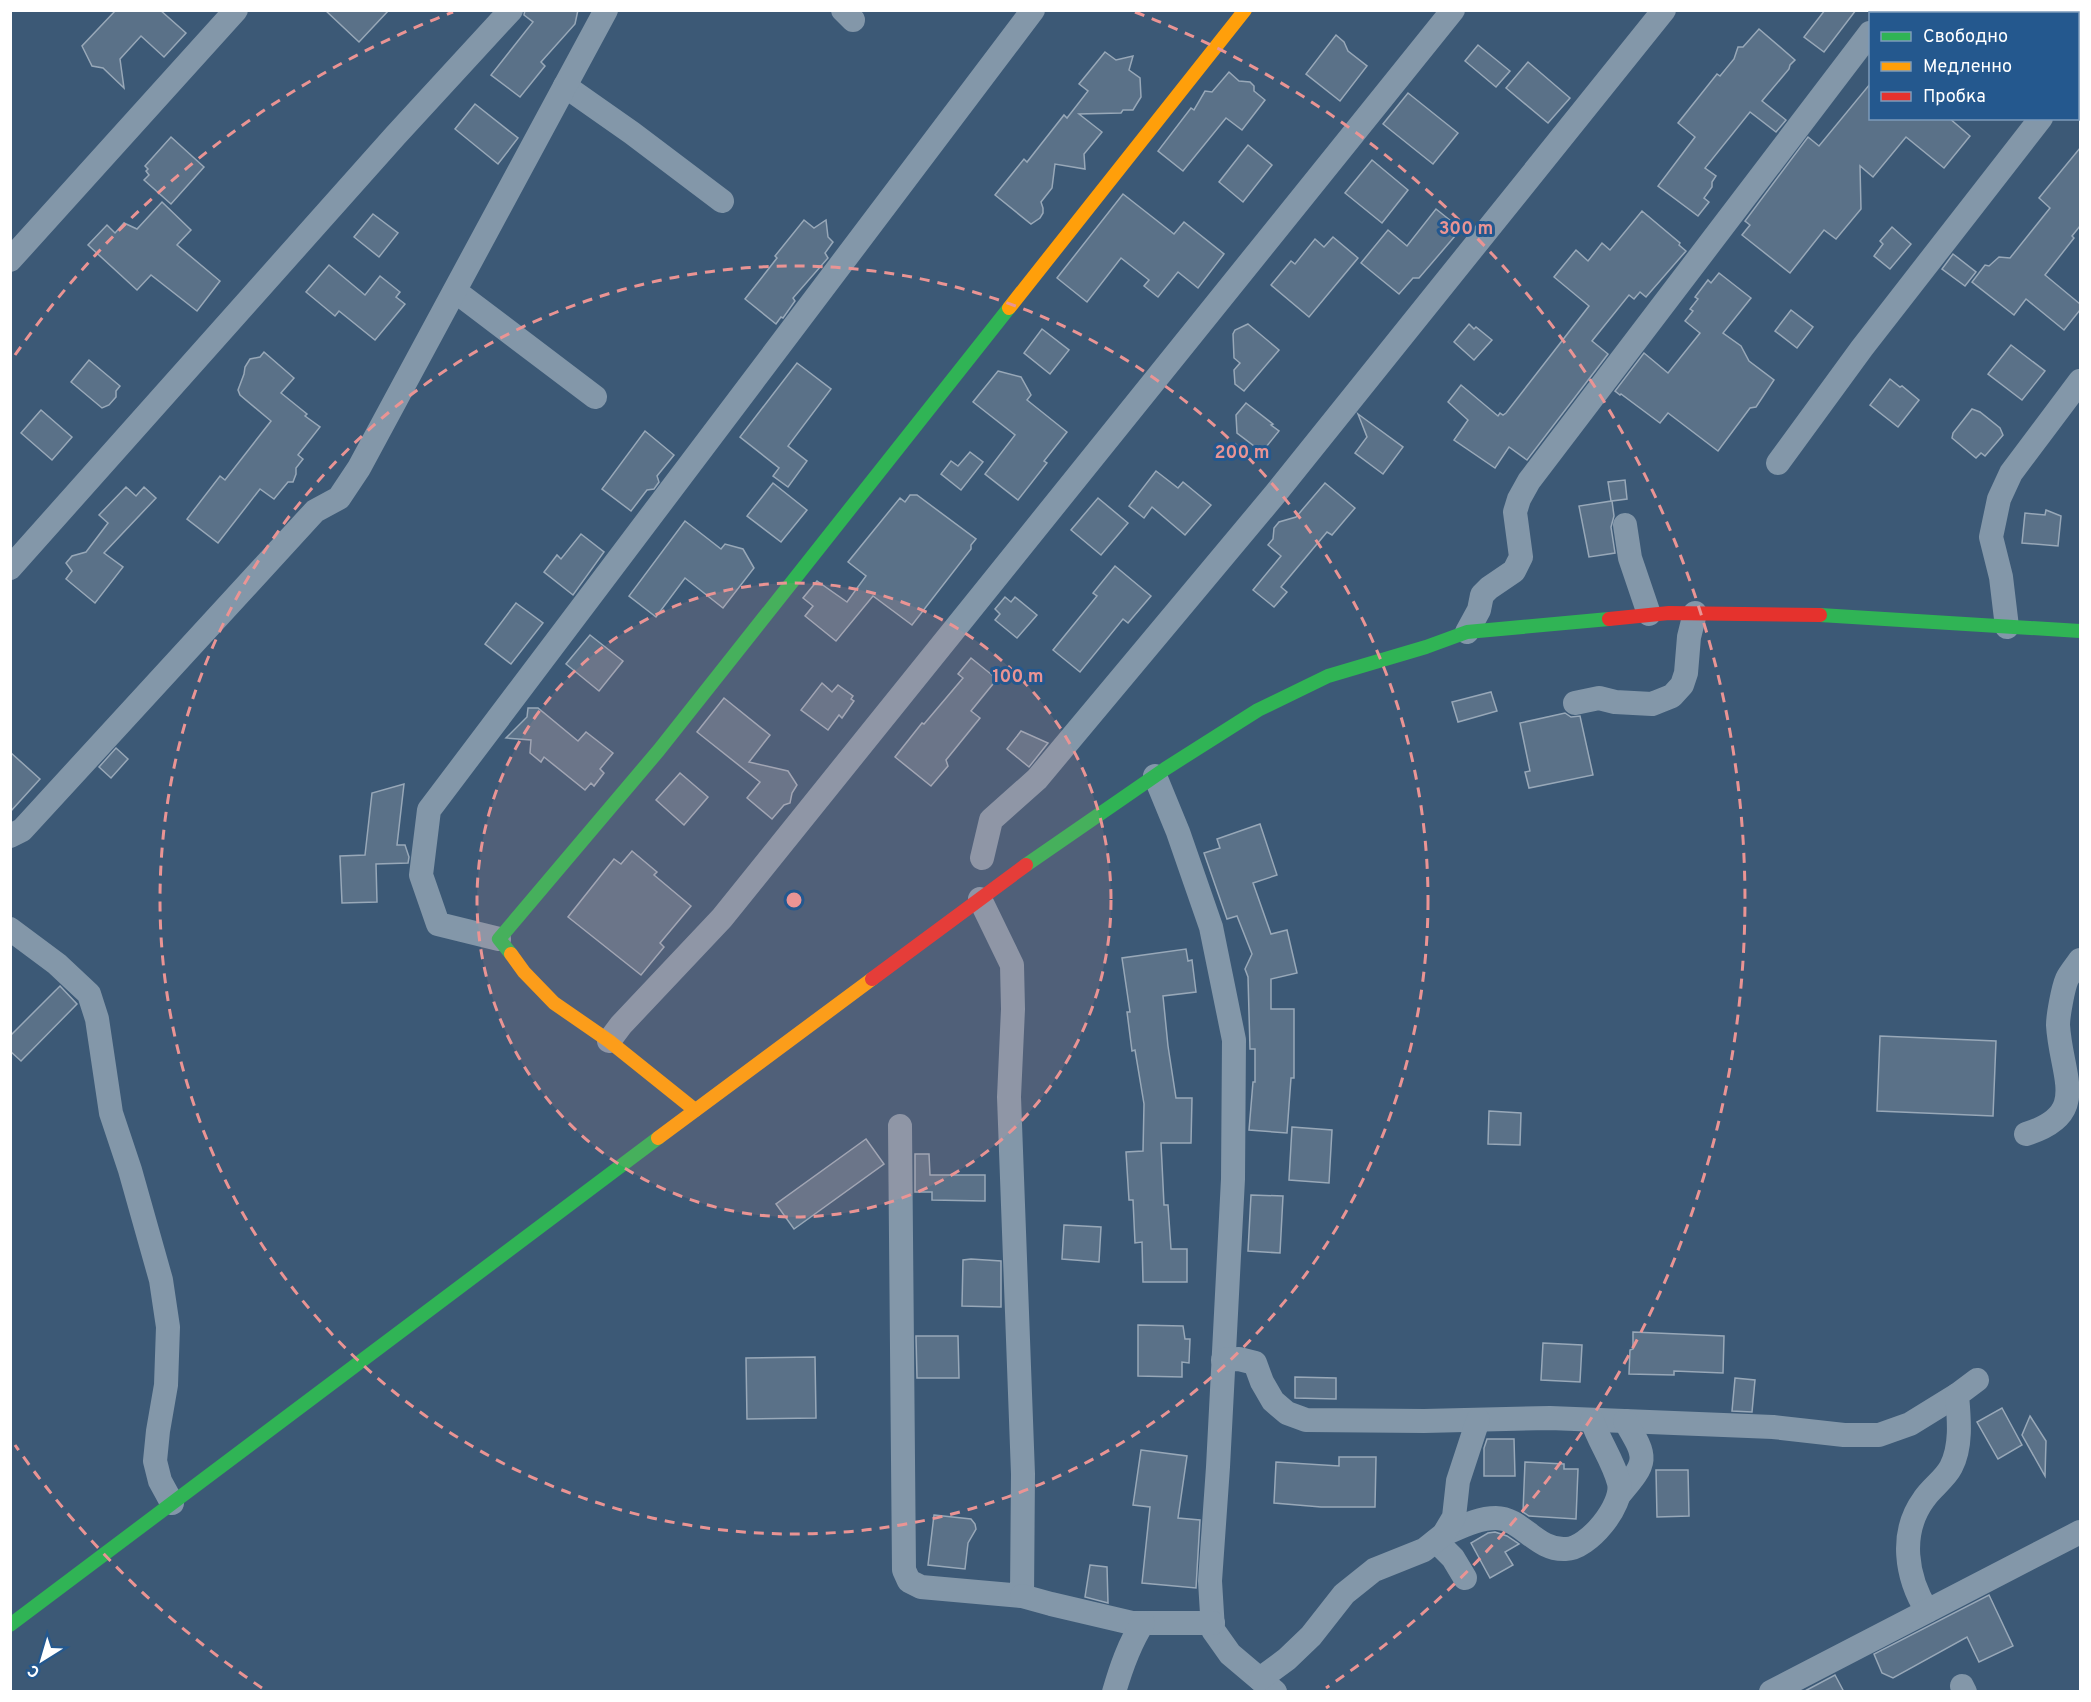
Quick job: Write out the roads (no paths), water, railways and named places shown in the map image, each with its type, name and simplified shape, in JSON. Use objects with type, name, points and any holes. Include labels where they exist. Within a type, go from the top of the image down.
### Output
[{"type":"main road","points":[[695,1110],[609,1041],[554,1003],[524,972],[499,939],[659,750],[1245,10]]},
{"type":"main road","points":[[10,1625],[695,1110],[1045,851],[1155,776],[1258,710],[1328,676],[1426,647],[1467,632],[1649,614],[1796,614],[2080,632]]},
{"type":"street","points":[[10,260],[236,10]]},
{"type":"street","points":[[10,568],[395,136],[511,10]]},
{"type":"street","points":[[10,836],[22,830],[315,511],[339,498],[359,468],[606,10]]},
{"type":"street","points":[[499,939],[438,924],[421,875],[429,810],[1033,10]]},
{"type":"street","points":[[609,1041],[621,1025],[722,918],[1453,10]]},
{"type":"street","points":[[982,858],[991,820],[1036,779],[1276,493],[1664,10]]},
{"type":"street","points":[[1467,632],[1479,610],[1482,595],[1514,571],[1521,557],[1515,512],[1529,481],[1869,34]]},
{"type":"street","points":[[565,86],[722,201]]},
{"type":"street","points":[[1778,463],[1862,348],[2039,120]]},
{"type":"street","points":[[455,291],[595,397]]},
{"type":"street","points":[[2007,627],[2001,577],[1991,537],[1999,499],[2011,473],[2080,381]]},
{"type":"street","points":[[1625,525],[1630,558],[1649,614]]},
{"type":"street","points":[[1575,703],[1599,699],[1652,704],[1672,696],[1682,685],[1686,673],[1689,637],[1695,613]]},
{"type":"street","points":[[1155,776],[1178,832],[1211,927],[1234,1040],[1233,1179],[1210,1581],[1213,1630],[1230,1654],[1268,1685],[1287,1659],[1311,1636],[1344,1594],[1374,1570],[1424,1550],[1440,1537],[1476,1521],[1498,1518],[1514,1522],[1544,1545],[1567,1550],[1586,1541],[1605,1522],[1619,1495],[1637,1473],[1643,1459],[1638,1442],[1624,1421]]},
{"type":"street","points":[[980,899],[1012,965],[1013,1009],[1009,1097],[1023,1474],[1022,1596]]},
{"type":"street","points":[[10,929],[57,964],[89,994],[94,1011],[111,1113],[130,1170],[161,1280],[168,1327],[166,1385],[155,1461],[160,1481],[172,1503]]},
{"type":"street","points":[[2026,1134],[2041,1130],[2065,1115],[2072,1095],[2058,1023],[2067,979],[2080,960]]},
{"type":"street","points":[[900,1126],[904,1570],[909,1581],[921,1587],[1022,1596],[1100,1616],[1143,1623],[1213,1623]]},
{"type":"street","points":[[1223,1360],[1239,1359],[1255,1363],[1262,1382],[1273,1401],[1287,1413],[1305,1419],[1550,1418],[1773,1427],[1844,1435],[1879,1435],[1910,1424],[1977,1380]]},
{"type":"street","points":[[1927,1611],[1919,1598],[1908,1563],[1907,1545],[1917,1508],[1950,1469],[1957,1450],[1957,1395]]},
{"type":"street","points":[[1440,1537],[1454,1516],[1458,1481],[1478,1420]]},
{"type":"street","points":[[1592,1420],[1597,1436],[1612,1462],[1619,1485],[1619,1495]]},
{"type":"street","points":[[1771,1692],[2080,1532]]},
{"type":"street","points":[[1440,1537],[1465,1578]]},
{"type":"street","points":[[1114,1692],[1121,1668],[1135,1635],[1143,1623]]}]
